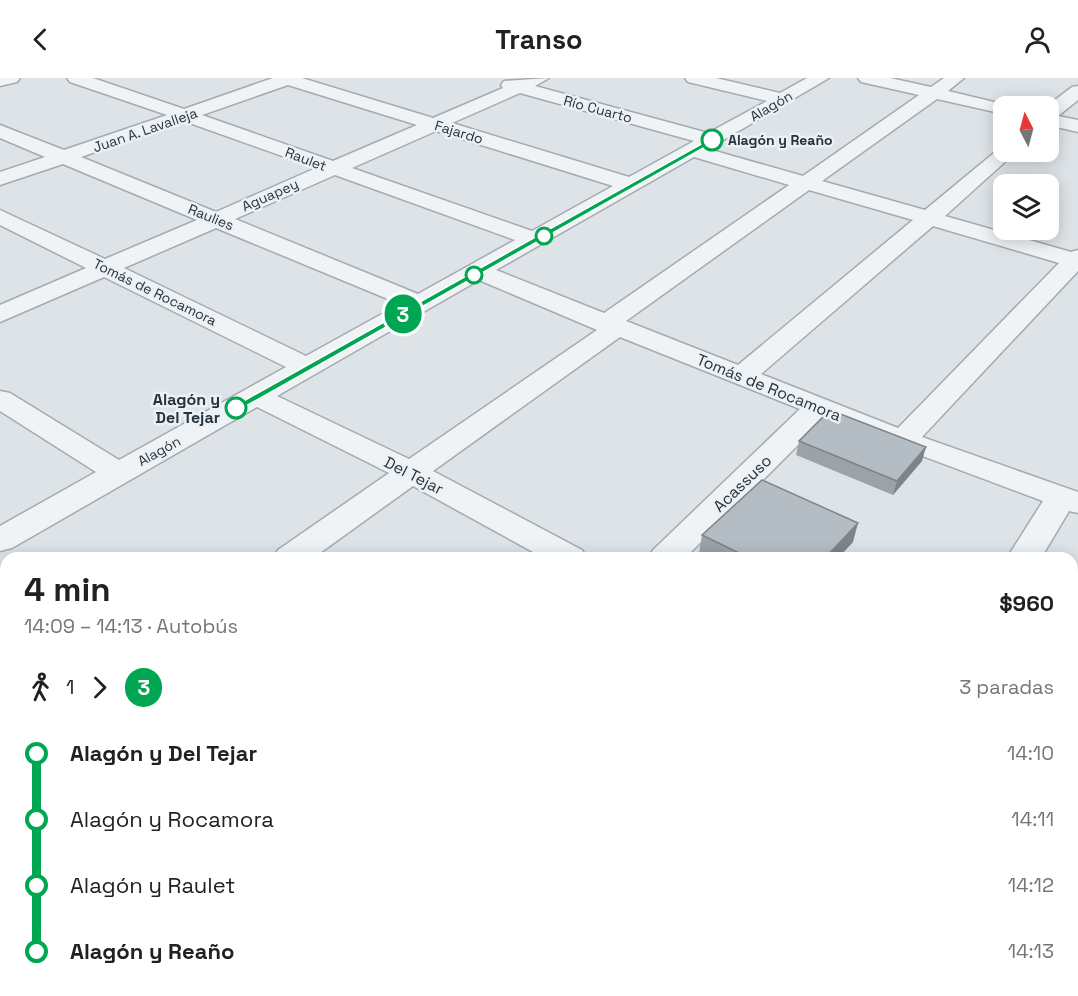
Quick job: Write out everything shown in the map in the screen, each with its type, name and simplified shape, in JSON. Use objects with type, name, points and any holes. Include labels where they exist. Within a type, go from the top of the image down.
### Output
[{"type":"street","points":[[0,81],[11,78]]},
{"type":"street","name":"Raulet","points":[[76,78],[188,115],[331,169],[537,240]]},
{"type":"street","name":"Juan A. Lavalleja","points":[[0,179],[188,115],[287,78]]},
{"type":"street","name":"Fajardo","points":[[287,78],[633,185]]},
{"type":"street","name":"Aguapey","points":[[0,314],[540,78]]},
{"type":"street","points":[[694,78],[782,99]]},
{"type":"street","name":"Alagón","points":[[0,540],[479,273],[820,78]]},
{"type":"street","points":[[867,78],[993,106]]},
{"type":"street","points":[[298,552],[805,183],[955,78]]},
{"type":"street","name":"Río Cuarto","points":[[496,81],[703,146],[805,183],[1077,259]]},
{"type":"street","points":[[1059,107],[1078,91]]},
{"type":"street","points":[[1059,120],[1078,126]]},
{"type":"street","name":"Raulies","points":[[0,131],[421,304]]},
{"type":"street","points":[[742,376],[995,162]]},
{"type":"street","name":"Tomás de Rocamora","points":[[0,217],[309,368]]},
{"type":"street","points":[[903,440],[1077,259]]},
{"type":"street","name":"Tomás de Rocamora","points":[[479,273],[903,440],[1069,501]]},
{"type":"street","name":"Del Tejar","points":[[256,396],[411,472],[559,552]]},
{"type":"street","points":[[0,399],[119,473]]},
{"type":"street","name":"Acassuso","points":[[671,552],[819,407]]},
{"type":"street","points":[[1029,552],[1069,501]]},
{"type":"building","points":[[830,410],[926,447],[897,481],[799,441]]},
{"type":"building","points":[[762,480],[858,523],[831,552],[737,552],[702,535]]},
{"type":"bus line","name":"3","points":[[236,408],[712,140]]},
{"type":"place","name":"Alagón y Reaño","points":[[712,140]]},
{"type":"place","name":"Alagón y Del Tejar","points":[[236,408]]}]
